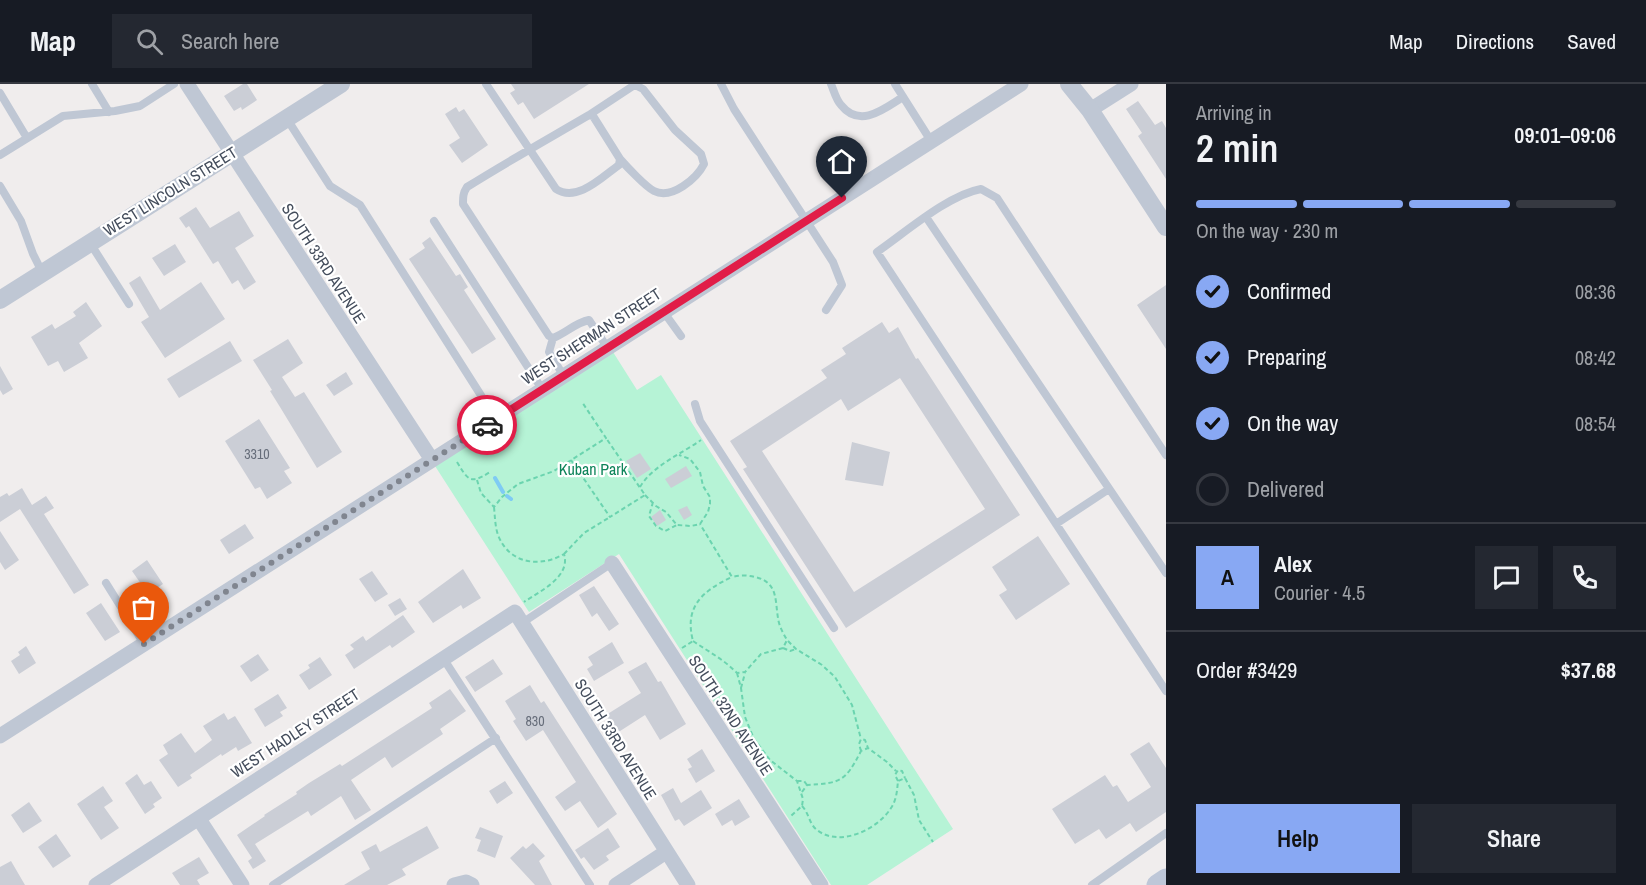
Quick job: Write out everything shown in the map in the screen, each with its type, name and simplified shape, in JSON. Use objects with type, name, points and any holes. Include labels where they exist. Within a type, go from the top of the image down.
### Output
[{"type":"main road","points":[[1157,885],[1166,879]]},
{"type":"street","name":"SOUTH 33RD AVENUE","points":[[187,84],[432,460]]},
{"type":"street","name":"WEST LINCOLN STREET","points":[[0,300],[341,84]]},
{"type":"street","name":"WEST SHERMAN STREET","points":[[0,736],[1021,84]]},
{"type":"street","points":[[1069,84],[1090,110],[1166,227]]},
{"type":"street","points":[[1090,110],[1131,84]]},
{"type":"street","name":"SOUTH 32ND AVENUE","points":[[612,563],[821,885]]},
{"type":"street","name":"SOUTH 33RD AVENUE","points":[[520,613],[688,885]]},
{"type":"street","name":"WEST HADLEY STREET","points":[[96,885],[443,658],[520,613]]},
{"type":"street","points":[[199,819],[242,885]]},
{"type":"street","points":[[616,885],[666,852]]},
{"type":"street","points":[[454,885],[466,882],[472,885]]},
{"type":"lane","points":[[92,84],[110,112]]},
{"type":"lane","points":[[0,155],[63,116],[110,112],[140,106],[174,84]]},
{"type":"lane","points":[[486,84],[556,189],[569,194],[578,193],[619,165],[620,159]]},
{"type":"lane","points":[[721,84],[734,109],[833,262],[842,285],[826,310]]},
{"type":"lane","points":[[831,84],[840,105],[852,115],[870,117],[903,97]]},
{"type":"lane","points":[[895,84],[931,141]]},
{"type":"lane","points":[[553,338],[549,336],[463,204],[464,192],[467,188],[633,86],[643,89],[675,130],[701,154],[704,164],[693,179],[672,191],[662,193],[654,191],[620,159],[593,117],[589,115]]},
{"type":"lane","points":[[0,93],[27,138]]},
{"type":"lane","points":[[287,118],[330,186],[360,205],[496,418]]},
{"type":"lane","points":[[0,186],[21,221],[42,272]]},
{"type":"lane","points":[[1166,456],[997,198],[981,189],[967,192],[926,217],[878,252],[1166,691]]},
{"type":"lane","points":[[926,217],[1166,573]]},
{"type":"lane","points":[[434,221],[542,389]]},
{"type":"lane","points":[[89,242],[129,304]]},
{"type":"lane","points":[[663,311],[681,336]]},
{"type":"lane","points":[[563,375],[549,352],[553,338],[589,320],[607,347]]},
{"type":"lane","points":[[695,404],[700,421],[834,628]]},
{"type":"lane","points":[[1056,524],[1109,489]]},
{"type":"lane","points":[[520,613],[612,563]]},
{"type":"lane","points":[[106,583],[144,644]]},
{"type":"lane","points":[[443,658],[591,885]]},
{"type":"lane","points":[[273,885],[496,738]]},
{"type":"lane","points":[[1092,885],[1166,833]]},
{"type":"path","points":[[582,402],[645,495],[666,512],[677,525]]},
{"type":"path","points":[[640,487],[652,472],[709,435]]},
{"type":"path","points":[[494,507],[518,484],[546,475],[606,438]]},
{"type":"path","points":[[449,449],[466,477],[477,480],[490,472]]},
{"type":"path","points":[[653,502],[649,516],[656,526],[665,531],[677,525],[700,524],[708,512],[710,497],[703,486],[700,472],[690,459],[679,455]]},
{"type":"path","points":[[572,460],[610,517]]},
{"type":"path","points":[[477,480],[481,493],[494,507],[498,536],[508,552],[530,562],[539,563],[564,554],[584,533],[645,495]]},
{"type":"path","points":[[700,524],[732,577]]},
{"type":"path","points":[[520,613],[557,580],[564,568],[566,559],[564,554]]},
{"type":"path","points":[[861,739],[865,740],[868,748],[888,762],[896,771],[897,796],[891,809],[876,824],[860,833],[837,837],[817,830],[802,806],[797,781],[770,760],[754,740],[745,717],[741,688],[736,673],[720,656],[693,641],[690,627],[694,607],[711,588],[732,577],[752,576],[769,584],[776,596],[778,619],[787,640],[795,650],[813,659],[835,677],[852,705],[861,739],[859,744],[861,751]]},
{"type":"path","points":[[783,648],[787,640]]},
{"type":"path","points":[[671,655],[693,641]]},
{"type":"path","points":[[741,688],[745,672],[761,654],[783,648],[790,651],[795,650]]},
{"type":"path","points":[[736,673],[745,672]]},
{"type":"path","points":[[801,792],[807,785],[830,784],[843,778],[852,769],[861,751],[868,748]]},
{"type":"path","points":[[896,771],[902,771],[914,795],[919,820],[933,842]]},
{"type":"path","points":[[898,781],[905,778]]},
{"type":"path","points":[[797,781],[804,781],[807,785]]},
{"type":"path","points":[[781,824],[802,806]]},
{"type":"green space","name":"Kuban Park","points":[[613,352],[637,390],[661,375],[953,829],[867,885],[831,885],[619,554],[529,612],[435,466]]},
{"type":"building","points":[[243,84],[247,84],[257,100],[242,110],[241,107],[234,111],[224,96]]},
{"type":"building","points":[[511,84],[589,84],[534,119],[523,102],[518,105],[510,93],[515,90]]},
{"type":"building","points":[[1138,101],[1155,125],[1162,121],[1166,128],[1166,179],[1138,136],[1142,133],[1126,109]]},
{"type":"building","points":[[456,107],[459,112],[464,109],[488,145],[462,163],[449,145],[460,138],[445,114]]},
{"type":"building","points":[[196,207],[210,228],[239,211],[254,236],[235,248],[256,282],[244,290],[238,280],[232,284],[218,261],[213,264],[189,226],[186,228],[179,218]]},
{"type":"building","points":[[430,237],[456,276],[460,274],[468,287],[464,290],[496,339],[472,354],[409,259],[425,248],[422,243]]},
{"type":"building","points":[[175,244],[186,262],[164,276],[152,258]]},
{"type":"building","points":[[140,276],[160,310],[201,282],[225,319],[165,358],[141,322],[149,317],[129,283]]},
{"type":"building","points":[[1166,285],[1166,349],[1137,305]]},
{"type":"building","points":[[86,302],[102,326],[79,343],[88,358],[64,372],[58,361],[48,366],[31,337],[52,324],[55,329],[76,316],[73,312]]},
{"type":"building","points":[[882,322],[889,333],[898,327],[916,359],[918,358],[1020,515],[846,628],[743,469],[747,467],[730,441],[827,378],[821,370],[846,354],[842,348]],"holes":[[[900,378],[985,509],[854,592],[762,451],[841,399],[848,411]]]},
{"type":"building","points":[[288,339],[303,363],[282,377],[295,397],[304,392],[342,452],[317,468],[253,360]]},
{"type":"building","points":[[230,341],[242,361],[179,398],[167,379]]},
{"type":"building","points":[[0,366],[13,389],[3,395],[0,390]]},
{"type":"building","points":[[346,372],[353,384],[334,396],[326,385]]},
{"type":"building","points":[[259,419],[290,468],[284,471],[292,483],[267,499],[260,487],[255,489],[225,441]]},
{"type":"building","points":[[852,442],[890,452],[883,486],[845,480]]},
{"type":"building","points":[[640,453],[651,469],[637,478],[626,461]]},
{"type":"building","points":[[686,466],[692,476],[671,488],[665,479]]},
{"type":"building","points":[[22,488],[32,505],[46,496],[54,508],[44,514],[89,585],[74,594],[20,509],[0,522],[0,497],[7,493],[9,496]]},
{"type":"building","points":[[687,506],[692,515],[684,520],[678,510]]},
{"type":"building","points":[[660,510],[666,520],[657,526],[651,517]]},
{"type":"building","points":[[245,524],[254,538],[229,554],[220,540]]},
{"type":"building","points":[[0,531],[19,560],[5,570],[0,562]]},
{"type":"building","points":[[1038,536],[1070,584],[1016,620],[999,595],[1007,590],[992,567]]},
{"type":"building","points":[[147,560],[163,584],[148,594],[132,571]]},
{"type":"building","points":[[463,569],[481,598],[463,609],[461,605],[433,623],[418,602]]},
{"type":"building","points":[[372,571],[388,594],[375,602],[359,579]]},
{"type":"building","points":[[594,586],[619,624],[609,631],[597,613],[592,617],[579,595]]},
{"type":"building","points":[[400,598],[407,609],[395,616],[388,605]]},
{"type":"building","points":[[101,603],[120,632],[105,641],[86,613]]},
{"type":"building","points":[[403,615],[415,632],[392,648],[390,645],[354,669],[345,655],[354,649],[350,645],[363,636],[366,641]]},
{"type":"building","points":[[612,642],[624,663],[594,681],[587,669],[593,665],[588,657]]},
{"type":"building","points":[[26,646],[36,663],[19,674],[11,661],[20,655],[18,652]]},
{"type":"building","points":[[258,654],[269,670],[251,682],[240,666]]},
{"type":"building","points":[[320,657],[332,675],[309,690],[299,675],[310,668],[308,665]]},
{"type":"building","points":[[493,659],[503,674],[475,692],[465,677]]},
{"type":"building","points":[[646,662],[658,682],[661,681],[686,724],[660,740],[645,715],[617,733],[606,715],[641,693],[628,672]]},
{"type":"building","points":[[530,685],[541,703],[544,701],[617,814],[598,828],[580,801],[565,811],[555,797],[576,782],[543,730],[526,741],[513,721],[516,719],[505,701]]},
{"type":"building","points":[[450,689],[466,711],[440,729],[443,734],[392,768],[385,757],[351,780],[371,810],[355,820],[341,796],[311,816],[308,811],[255,844],[266,861],[253,869],[248,861],[252,858],[237,835],[297,794],[296,792],[309,783],[340,764],[342,766],[432,708],[429,703]]},
{"type":"building","points":[[278,694],[287,708],[280,712],[283,716],[265,727],[254,709]]},
{"type":"building","points":[[224,713],[228,720],[235,716],[252,743],[238,751],[236,747],[222,756],[221,754],[190,775],[192,778],[178,787],[159,760],[168,754],[163,745],[181,733],[195,753],[212,740],[203,726]]},
{"type":"building","points":[[1149,742],[1166,768],[1166,812],[1136,832],[1130,823],[1106,839],[1099,829],[1075,844],[1052,809],[1105,775],[1113,787],[1117,785],[1128,802],[1151,787],[1130,754]]},
{"type":"building","points":[[702,749],[715,771],[696,783],[688,769],[692,767],[687,759]]},
{"type":"building","points":[[137,774],[144,785],[151,781],[162,798],[145,814],[125,783]]},
{"type":"building","points":[[505,781],[513,793],[497,804],[489,791]]},
{"type":"building","points":[[103,786],[113,801],[104,807],[119,828],[101,840],[77,804]]},
{"type":"building","points":[[673,788],[681,803],[701,790],[712,808],[684,826],[679,819],[675,821],[661,795]]},
{"type":"building","points":[[739,799],[750,817],[735,826],[732,820],[722,826],[715,814]]},
{"type":"building","points":[[29,802],[42,821],[23,833],[11,815]]},
{"type":"building","points":[[427,826],[439,848],[402,869],[406,875],[387,885],[344,885],[370,869],[361,852],[376,844],[380,852]]},
{"type":"building","points":[[480,827],[503,836],[495,858],[477,851],[481,840],[475,838]]},
{"type":"building","points":[[608,828],[620,847],[606,856],[609,860],[594,870],[584,857],[581,859],[575,850]]},
{"type":"building","points":[[56,834],[71,856],[53,868],[38,847]]},
{"type":"building","points":[[533,843],[545,856],[539,861],[552,885],[535,885],[510,858],[523,846],[526,849]]},
{"type":"building","points":[[199,857],[209,873],[197,880],[200,885],[180,885],[172,873]]},
{"type":"building","points":[[11,861],[25,885],[0,885],[0,867]]},
{"type":"waterway","points":[[495,478],[503,492]]},
{"type":"waterway","points":[[507,496],[511,499]]},
{"type":"way so far","points":[[144,644],[487,425]]},
{"type":"route","points":[[487,425],[842,198]]}]
